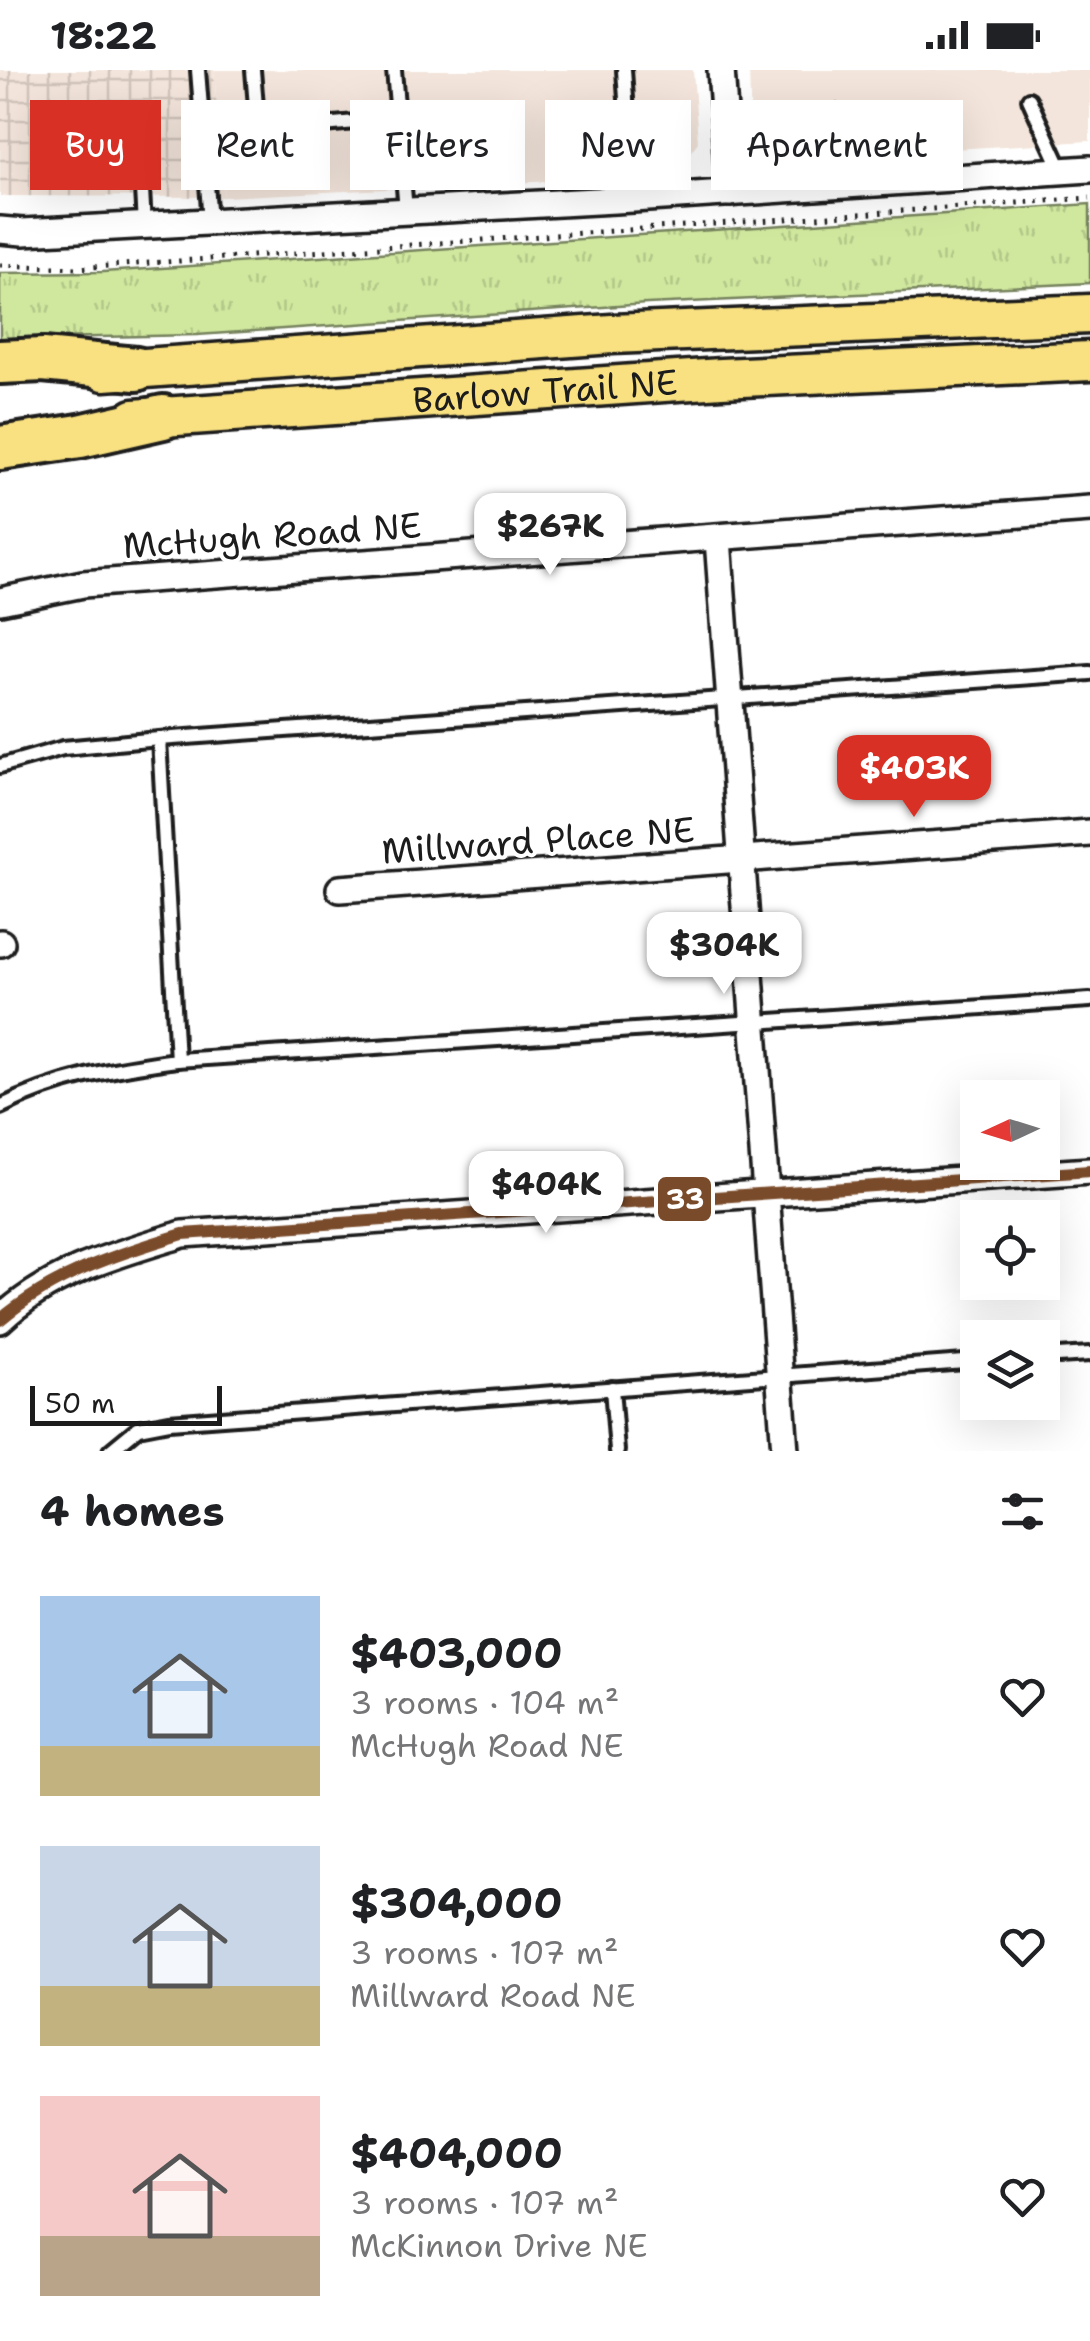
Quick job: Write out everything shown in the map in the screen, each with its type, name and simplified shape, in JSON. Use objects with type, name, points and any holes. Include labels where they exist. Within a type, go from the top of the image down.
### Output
[{"type":"highway","points":[[0,362],[43,360],[136,368]]},
{"type":"highway","points":[[0,448],[80,436],[163,417]]},
{"type":"main road","name":"Barlow Trail NE","points":[[0,378],[721,328],[1090,314]]},
{"type":"main road","name":"Barlow Trail NE","points":[[0,428],[721,378],[1090,361]]},
{"type":"street","points":[[722,70],[730,192]]},
{"type":"street","points":[[963,177],[1090,169]]},
{"type":"street","points":[[0,230],[144,226],[762,190]]},
{"type":"street","name":"McHugh Road NE","points":[[0,601],[83,584],[1090,509]]},
{"type":"street","points":[[718,539],[785,1451]]},
{"type":"street","points":[[742,861],[1090,833]]},
{"type":"street","name":"Millward Place NE","points":[[340,889],[742,861]]},
{"type":"street","points":[[0,1320],[22,1299],[93,1262],[183,1234],[1090,1171]]},
{"type":"lane","points":[[198,70],[210,222]]},
{"type":"lane","points":[[253,70],[258,131],[350,123]]},
{"type":"lane","points":[[394,70],[397,100]]},
{"type":"lane","points":[[624,70],[633,199]]},
{"type":"lane","points":[[1030,99],[1062,170]]},
{"type":"lane","points":[[142,190],[144,226]]},
{"type":"lane","points":[[404,190],[406,211]]},
{"type":"lane","points":[[0,766],[63,748],[1090,673]]},
{"type":"lane","points":[[158,740],[177,1060]]},
{"type":"lane","points":[[0,1107],[22,1096],[108,1070],[177,1060],[1090,1000]]},
{"type":"lane","points":[[1060,1356],[1090,1354]]},
{"type":"lane","points":[[110,1451],[138,1428],[169,1422],[960,1362]]},
{"type":"lane","points":[[612,1388],[617,1451]]},
{"type":"path","points":[[0,265],[78,268],[1090,198]]},
{"type":"shaded area","points":[[0,70],[214,70],[216,100],[181,100],[181,190],[223,190],[224,197],[0,196]]},
{"type":"shaded area","points":[[214,70],[693,70],[698,142],[691,152],[691,100],[545,100],[545,181],[525,182],[525,100],[350,100],[350,190],[367,190],[224,197],[223,190],[330,190],[330,100],[216,100]]},
{"type":"shaded area","points":[[749,70],[1090,70],[1090,141],[963,149],[963,100],[750,100]]},
{"type":"green space","points":[[1090,204],[1090,283],[647,304],[197,335],[0,339],[0,273],[103,272]]},
{"type":"transit line","name":"33","points":[[0,1320],[64,1278],[183,1234],[1090,1171]]}]
